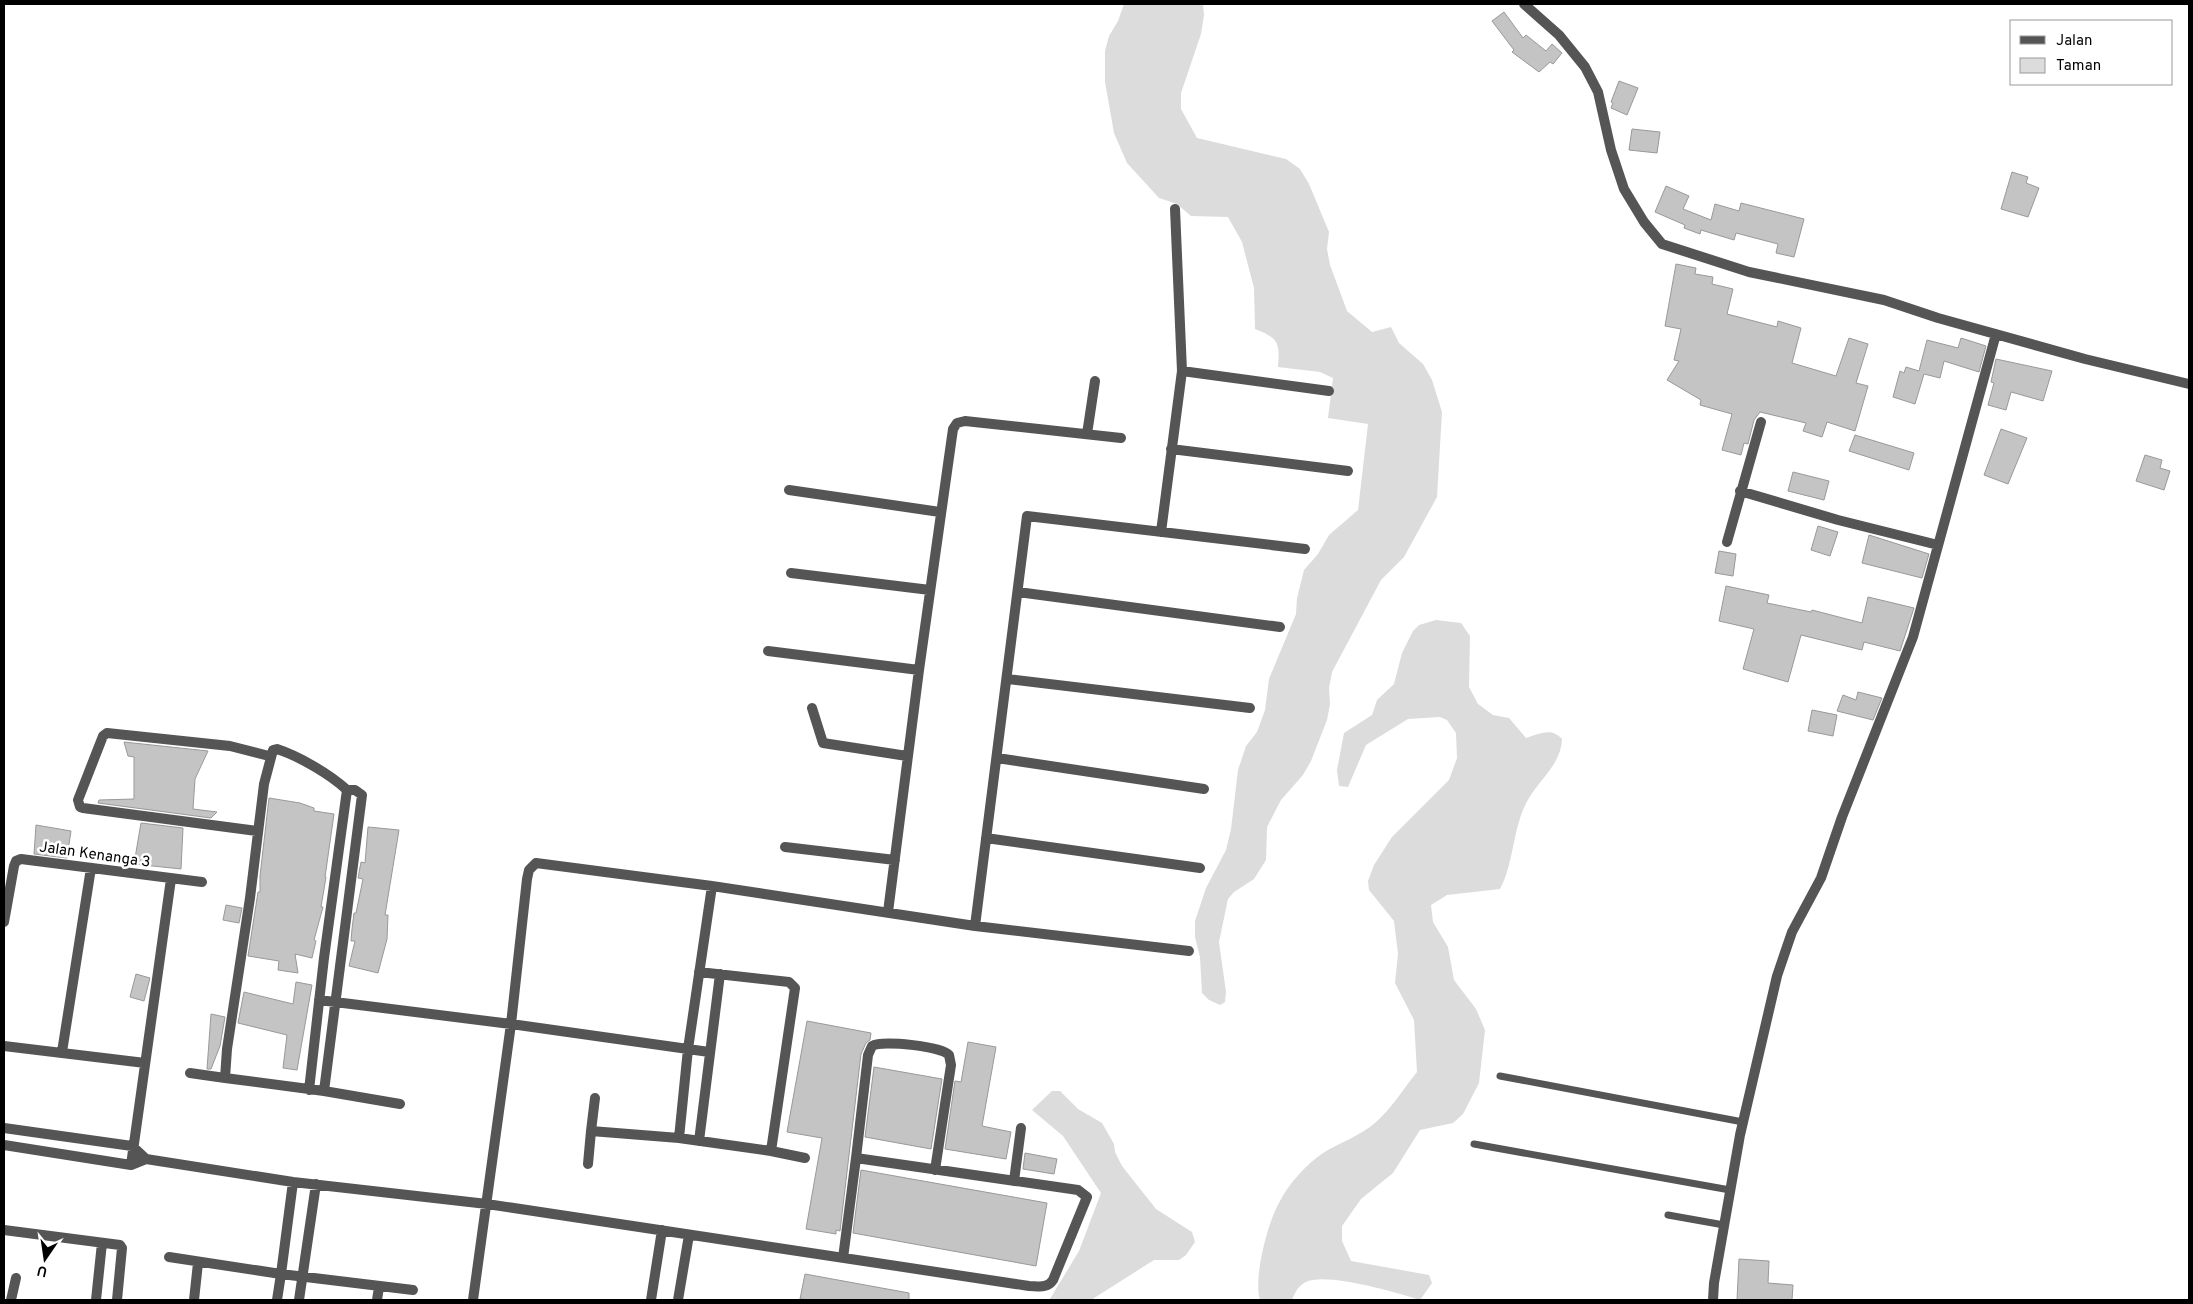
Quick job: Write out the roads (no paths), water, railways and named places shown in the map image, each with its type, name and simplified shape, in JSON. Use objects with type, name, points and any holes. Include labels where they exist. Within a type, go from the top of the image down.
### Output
[{"type":"street","points":[[1524,4],[1559,36],[1585,67],[1598,92],[1610,150],[1624,189],[1647,227],[1662,244],[1749,272],[1884,300],[2084,359],[2189,384]]},
{"type":"street","points":[[1160,532],[1182,371],[1175,209]]},
{"type":"street","points":[[1713,1300],[1714,1283],[1743,1122],[1778,976],[1792,932],[1820,878],[1913,637],[1996,334]]},
{"type":"street","points":[[1182,371],[1329,391]]},
{"type":"street","points":[[1088,434],[1095,381]]},
{"type":"street","points":[[888,912],[907,756],[953,429],[957,423],[965,421],[1121,438]]},
{"type":"street","points":[[1727,542],[1761,422]]},
{"type":"street","points":[[1171,449],[1348,471]]},
{"type":"street","points":[[788,490],[940,512]]},
{"type":"street","points":[[1740,491],[1838,520],[1938,546]]},
{"type":"street","points":[[975,926],[1008,679],[1027,516],[1305,549]]},
{"type":"street","points":[[791,573],[930,590]]},
{"type":"street","points":[[1018,592],[1280,627]]},
{"type":"street","points":[[768,651],[919,670]]},
{"type":"street","points":[[1008,679],[1250,708]]},
{"type":"street","points":[[812,708],[823,743],[907,756]]},
{"type":"street","points":[[258,831],[83,808],[80,807],[78,800],[103,736],[107,733],[230,746],[269,756]]},
{"type":"street","points":[[225,1078],[269,756],[272,750],[282,751],[323,773],[347,790],[355,790],[362,796],[324,1091]]},
{"type":"street","points":[[997,758],[1204,789]]},
{"type":"street","points":[[309,1090],[347,790]]},
{"type":"street","points":[[986,838],[1200,868]]},
{"type":"street","points":[[785,847],[895,860]]},
{"type":"street","name":"Jalan Kenanga 3","points":[[4,919],[14,866],[21,859],[202,882]]},
{"type":"street","points":[[473,1300],[511,1024],[527,878],[529,870],[536,864],[712,886],[975,926],[1190,951]]},
{"type":"street","points":[[62,1052],[91,868]]},
{"type":"street","points":[[131,1164],[170,879]]},
{"type":"street","points":[[679,1138],[688,1049],[712,886]]},
{"type":"street","points":[[699,972],[789,982],[795,988],[771,1151]]},
{"type":"street","points":[[699,1141],[720,974]]},
{"type":"street","points":[[319,1000],[511,1024],[709,1052]]},
{"type":"street","points":[[843,1258],[868,1055],[872,1046],[876,1043],[940,1049],[949,1054],[951,1065],[935,1170]]},
{"type":"street","points":[[4,1046],[145,1064]]},
{"type":"street","points":[[190,1073],[324,1091],[400,1104]]},
{"type":"street","points":[[588,1164],[595,1098]]},
{"type":"street","points":[[4,1128],[132,1146],[146,1159]]},
{"type":"street","points":[[1014,1181],[1021,1128]]},
{"type":"street","points":[[591,1131],[679,1138],[771,1151],[805,1158]]},
{"type":"street","points":[[4,1145],[131,1164],[146,1159],[293,1182],[487,1204],[1044,1287],[1049,1285],[1087,1197],[1078,1190],[856,1158]]},
{"type":"street","points":[[277,1300],[293,1182]]},
{"type":"street","points":[[299,1300],[316,1184]]},
{"type":"street","points":[[4,1230],[120,1245],[122,1248],[117,1300]]},
{"type":"street","points":[[651,1300],[662,1230]]},
{"type":"street","points":[[678,1300],[689,1235]]},
{"type":"street","points":[[96,1300],[102,1243]]},
{"type":"street","points":[[169,1258],[302,1277],[413,1290]]},
{"type":"street","points":[[194,1300],[198,1263]]},
{"type":"street","points":[[11,1300],[16,1278]]},
{"type":"street","points":[[377,1300],[379,1287]]},
{"type":"lane","points":[[1500,1076],[1743,1122]]},
{"type":"lane","points":[[1474,1144],[1730,1190]]},
{"type":"lane","points":[[1668,1215],[1724,1225]]}]
